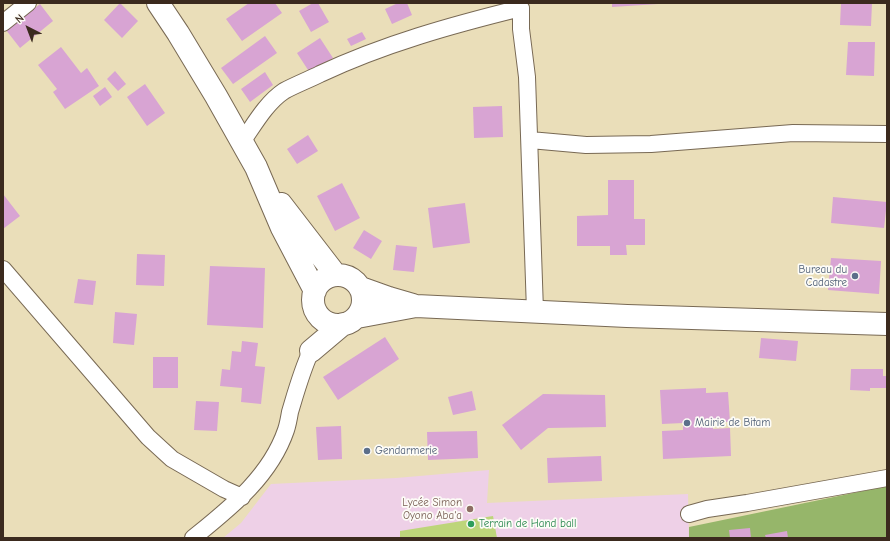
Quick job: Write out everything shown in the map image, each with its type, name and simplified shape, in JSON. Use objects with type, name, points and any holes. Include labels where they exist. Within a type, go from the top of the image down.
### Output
[{"type":"highway","points":[[158,3],[178,33],[242,142],[264,183],[282,228],[315,290]]},
{"type":"highway","points":[[264,183],[335,274]]},
{"type":"highway","points":[[311,351],[350,321],[361,310],[363,295],[361,288],[350,277],[335,274],[323,280],[315,290],[313,298],[316,312],[328,323],[336,325],[350,321],[416,306]]},
{"type":"highway","points":[[361,288],[416,306],[635,316],[887,324]]},
{"type":"highway","points":[[311,351],[316,312]]},
{"type":"street","points":[[3,23],[28,3]]},
{"type":"street","points":[[242,142],[272,102],[284,92],[348,61],[393,44],[521,8],[521,29],[527,77],[530,140],[535,311]]},
{"type":"street","points":[[530,140],[586,145],[651,144],[793,133],[887,134]]},
{"type":"street","points":[[3,269],[153,441],[172,459],[198,476],[224,490],[242,497]]},
{"type":"street","points":[[193,538],[242,497],[260,477],[274,456],[286,430],[305,364],[311,351]]},
{"type":"street","points":[[688,514],[707,509],[887,478]]},
{"type":"shaded area","name":"Lycée Simon Oyono Aba'a","points":[[489,470],[487,503],[688,494],[689,538],[223,538],[241,523],[271,484],[396,478]]},
{"type":"green space","points":[[887,486],[887,538],[689,538],[689,527]]},
{"type":"green space","name":"Terrain de Hand ball","points":[[493,516],[497,538],[400,538],[400,531]]},
{"type":"building","points":[[120,3],[138,21],[122,38],[104,20]]},
{"type":"building","points":[[249,3],[275,3],[282,13],[242,41],[226,19]]},
{"type":"building","points":[[313,3],[318,3],[329,22],[311,32],[299,11]]},
{"type":"building","points":[[398,3],[407,3],[412,15],[392,24],[385,9]]},
{"type":"building","points":[[612,3],[658,3],[658,4],[612,7]]},
{"type":"building","points":[[841,3],[872,3],[871,26],[840,25]]},
{"type":"building","points":[[40,4],[53,21],[20,48],[6,30]]},
{"type":"building","points":[[362,32],[366,39],[351,46],[347,39]]},
{"type":"building","points":[[265,36],[277,53],[233,84],[221,68]]},
{"type":"building","points":[[320,38],[333,58],[310,73],[297,53]]},
{"type":"building","points":[[848,42],[875,42],[874,76],[846,75]]},
{"type":"building","points":[[61,47],[81,73],[87,68],[99,86],[65,109],[53,92],[57,89],[38,65]]},
{"type":"building","points":[[115,71],[126,84],[118,91],[107,79]]},
{"type":"building","points":[[265,72],[273,85],[250,102],[241,89]]},
{"type":"building","points":[[145,84],[165,113],[147,126],[127,97]]},
{"type":"building","points":[[105,87],[112,97],[100,106],[93,96]]},
{"type":"building","points":[[502,106],[503,137],[474,138],[473,107]]},
{"type":"building","points":[[308,135],[318,151],[297,164],[287,149]]},
{"type":"building","points":[[608,180],[634,180],[634,219],[645,219],[645,245],[626,245],[627,255],[610,255],[610,246],[577,246],[577,216],[608,215]]},
{"type":"building","points":[[342,183],[360,218],[335,231],[317,196]]},
{"type":"building","points":[[3,194],[20,216],[3,229]]},
{"type":"building","points":[[833,197],[887,202],[884,228],[831,223]]},
{"type":"building","points":[[465,203],[470,243],[433,248],[428,208]]},
{"type":"building","points":[[364,230],[382,241],[371,259],[353,248]]},
{"type":"building","points":[[396,245],[417,247],[414,272],[393,270]]},
{"type":"building","points":[[137,254],[165,255],[164,286],[136,285]]},
{"type":"building","name":"Bureau du Cadastre","points":[[831,258],[881,261],[879,294],[828,290]]},
{"type":"building","points":[[210,266],[265,268],[263,328],[207,325]]},
{"type":"building","points":[[78,279],[96,281],[93,305],[74,303]]},
{"type":"building","points":[[115,312],[137,314],[134,345],[113,343]]},
{"type":"building","points":[[385,337],[399,359],[338,400],[323,377]]},
{"type":"building","points":[[761,338],[798,341],[796,361],[759,358]]},
{"type":"building","points":[[242,341],[258,343],[255,366],[265,367],[261,404],[241,402],[242,388],[220,386],[222,369],[230,370],[232,351],[241,352]]},
{"type":"building","points":[[153,357],[178,357],[178,388],[153,388]]},
{"type":"building","points":[[851,369],[883,369],[883,376],[887,376],[887,388],[870,388],[870,391],[850,390]]},
{"type":"building","name":"Mairie de Bitam","points":[[706,388],[706,393],[728,392],[730,422],[713,422],[713,429],[730,428],[731,456],[663,459],[662,431],[683,430],[683,423],[662,424],[660,390]]},
{"type":"building","points":[[472,391],[476,410],[453,415],[448,397]]},
{"type":"building","points":[[543,394],[605,395],[606,427],[548,428],[521,450],[502,425]]},
{"type":"building","points":[[196,401],[219,402],[217,431],[194,430]]},
{"type":"building","points":[[341,426],[342,459],[318,460],[316,427]]},
{"type":"building","points":[[477,431],[478,458],[428,460],[427,432]]},
{"type":"building","points":[[601,456],[602,481],[548,483],[547,458]]},
{"type":"building","points":[[750,528],[751,538],[730,538],[729,530]]},
{"type":"building","points":[[787,531],[788,538],[766,538],[765,535]]},
{"type":"place","name":"Bureau du Cadastre","points":[[855,276]]},
{"type":"place","name":"Mairie de Bitam","points":[[687,423]]},
{"type":"place","name":"Gendarmerie","points":[[367,451]]},
{"type":"place","name":"Lycée Simon Oyono Aba'a","points":[[470,509]]},
{"type":"place","name":"Terrain de Hand ball","points":[[471,524]]}]
